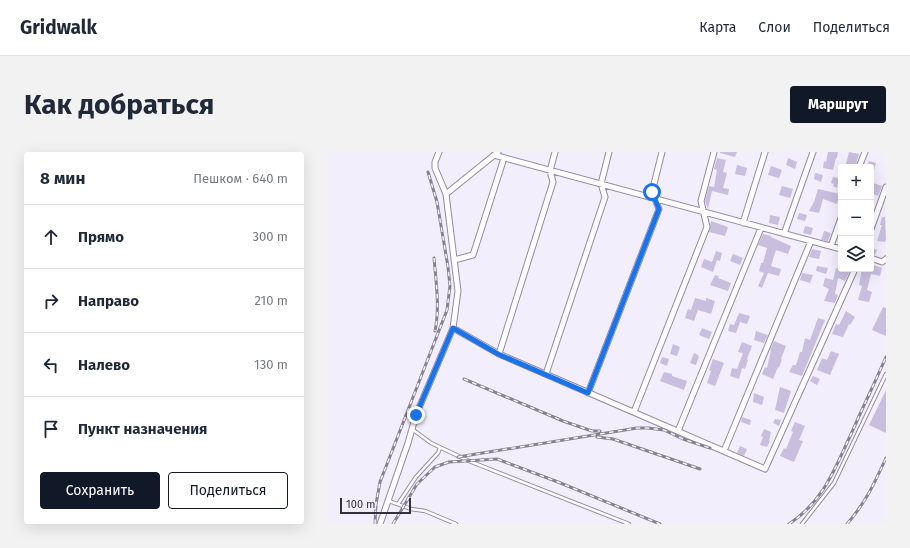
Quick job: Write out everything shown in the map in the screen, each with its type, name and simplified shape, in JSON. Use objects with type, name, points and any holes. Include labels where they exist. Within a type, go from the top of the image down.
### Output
[{"type":"street","points":[[380,524],[416,415],[453,328],[458,291],[446,194],[435,168],[435,162],[439,152]]},
{"type":"street","points":[[498,354],[553,182],[550,170],[555,152]]},
{"type":"street","points":[[546,374],[605,197],[601,184],[608,152]]},
{"type":"street","points":[[588,393],[659,209],[652,192],[662,152]]},
{"type":"street","points":[[634,412],[707,227],[701,200],[714,152]]},
{"type":"street","points":[[743,222],[764,152]]},
{"type":"street","points":[[784,234],[813,152]]},
{"type":"street","points":[[860,164],[865,152]]},
{"type":"street","points":[[446,194],[496,154],[504,158],[838,248]]},
{"type":"street","points":[[454,260],[473,255],[504,158]]},
{"type":"street","points":[[874,221],[886,187]]},
{"type":"street","points":[[831,246],[838,226]]},
{"type":"street","points":[[678,431],[761,228]]},
{"type":"street","points":[[724,451],[811,241]]},
{"type":"street","points":[[874,259],[882,262],[886,259]]},
{"type":"street","points":[[453,328],[498,354],[765,469],[854,272]]},
{"type":"lane","points":[[802,524],[834,483],[886,374]]},
{"type":"lane","points":[[412,429],[431,443],[469,461],[628,524]]},
{"type":"lane","points":[[398,504],[416,478],[438,453],[440,448]]},
{"type":"lane","points":[[388,501],[411,509],[425,511],[456,524]]},
{"type":"building","points":[[720,152],[737,152],[735,157]]},
{"type":"building","points":[[828,152],[838,152],[833,170],[823,168]]},
{"type":"building","points":[[849,152],[859,154],[856,164],[846,164]]},
{"type":"building","points":[[717,158],[726,160],[723,172],[727,173],[723,188],[729,189],[728,195],[712,191],[708,209],[705,201],[709,186],[714,187],[717,170],[714,169]]},
{"type":"building","points":[[788,158],[797,162],[795,169],[786,165]]},
{"type":"building","points":[[869,161],[876,163],[874,170],[874,164],[868,164]]},
{"type":"building","points":[[737,165],[747,168],[745,176],[735,174]]},
{"type":"building","points":[[771,166],[782,170],[779,178],[768,175]]},
{"type":"building","points":[[815,173],[823,175],[821,182],[814,179]]},
{"type":"building","points":[[833,177],[838,178],[837,188],[831,183]]},
{"type":"building","points":[[874,183],[882,186],[878,196],[874,194]]},
{"type":"building","points":[[782,186],[793,189],[790,198],[779,195]]},
{"type":"building","points":[[818,189],[838,194],[837,204],[823,199],[819,213],[809,211],[814,202]]},
{"type":"building","points":[[799,213],[807,215],[805,221],[797,219]]},
{"type":"building","points":[[770,215],[780,217],[778,225],[769,223]]},
{"type":"building","points":[[885,215],[886,240],[885,242],[877,241],[882,225],[880,225],[882,217],[885,217]]},
{"type":"building","points":[[711,221],[728,227],[725,236],[709,232]]},
{"type":"building","points":[[805,226],[813,228],[811,235],[803,233]]},
{"type":"building","points":[[824,231],[831,233],[828,241],[821,240]]},
{"type":"building","points":[[763,234],[771,236],[791,246],[788,254],[776,250],[771,266],[781,269],[779,276],[768,273],[762,288],[758,286],[764,273],[759,271],[767,248],[758,245]]},
{"type":"building","points":[[874,248],[877,250],[874,255]]},
{"type":"building","points":[[812,249],[821,251],[819,259],[809,257]]},
{"type":"building","points":[[716,251],[722,253],[720,261],[717,260],[713,272],[701,267],[704,259],[712,262]]},
{"type":"building","points":[[733,254],[743,258],[740,265],[730,261]]},
{"type":"building","points":[[874,265],[882,268],[880,276],[871,274],[867,290],[872,292],[869,302],[858,300],[862,286],[859,285],[861,272],[874,272]]},
{"type":"building","points":[[817,266],[828,268],[826,274],[816,271]]},
{"type":"building","points":[[836,268],[838,269],[838,272],[849,272],[845,281],[838,278],[835,294],[838,295],[835,303],[824,301],[829,289],[823,286],[825,278],[833,280]]},
{"type":"building","points":[[802,273],[813,275],[810,283],[800,280]]},
{"type":"building","points":[[715,275],[719,276],[718,278],[731,283],[728,291],[710,285]]},
{"type":"building","points":[[695,298],[706,301],[706,298],[715,301],[711,314],[698,310],[694,321],[685,318],[688,309],[691,310]]},
{"type":"building","points":[[883,307],[886,308],[886,336],[872,330]]},
{"type":"building","points":[[846,311],[855,317],[850,325],[849,324],[843,337],[832,334],[836,324],[839,325]]},
{"type":"building","points":[[739,313],[750,316],[747,324],[740,322],[736,333],[728,331],[730,324],[734,325]]},
{"type":"building","points":[[818,318],[825,320],[802,376],[789,372],[793,365],[796,365],[800,352],[802,352],[805,338],[810,340]]},
{"type":"building","points":[[702,328],[712,332],[709,339],[699,335]]},
{"type":"building","points":[[756,331],[768,335],[764,343],[754,340]]},
{"type":"building","points":[[774,341],[786,346],[779,368],[778,367],[773,379],[762,374],[765,367],[767,368],[770,350]]},
{"type":"building","points":[[742,342],[752,346],[745,369],[742,368],[739,379],[730,376],[732,368],[737,369],[743,353],[738,352]]},
{"type":"building","points":[[673,344],[680,347],[677,356],[670,354]]},
{"type":"building","points":[[831,351],[839,354],[830,375],[817,370],[822,358],[827,360]]},
{"type":"building","points":[[694,353],[699,356],[696,365],[690,363]]},
{"type":"building","points":[[662,357],[669,359],[667,366],[660,363]]},
{"type":"building","points":[[713,359],[724,363],[715,386],[707,383],[711,371],[709,370]]},
{"type":"building","points":[[664,372],[687,381],[684,390],[660,381]]},
{"type":"building","points":[[813,376],[820,379],[817,385],[810,381]]},
{"type":"building","points":[[780,387],[791,391],[784,413],[775,410]]},
{"type":"building","points":[[886,390],[886,433],[869,425]]},
{"type":"building","points":[[754,393],[764,397],[762,405],[753,402]]},
{"type":"building","points":[[742,417],[751,420],[750,425],[741,422]]},
{"type":"building","points":[[775,419],[781,420],[779,426],[773,423]]},
{"type":"building","points":[[795,422],[805,426],[799,440],[803,441],[794,462],[780,456],[784,448],[786,449],[793,432],[791,431]]},
{"type":"building","points":[[764,429],[771,432],[770,441],[767,447],[760,445],[763,437],[761,436]]},
{"type":"building","points":[[740,446],[747,449],[744,456],[737,453]]},
{"type":"railway","points":[[375,524],[376,504],[380,482],[447,310],[450,286],[448,267],[437,202],[428,172]]},
{"type":"railway","points":[[434,258],[437,285],[435,331]]},
{"type":"railway","points":[[789,524],[811,505],[820,494],[834,471],[886,357]]},
{"type":"railway","points":[[464,379],[563,421],[592,431],[600,431]]},
{"type":"railway","points":[[458,457],[637,428],[664,430],[683,439],[710,448]]},
{"type":"railway","points":[[597,437],[613,439],[700,469]]},
{"type":"railway","points":[[847,524],[865,500],[886,458]]},
{"type":"railway","points":[[393,524],[417,484],[435,467],[449,462],[497,459],[558,482],[660,524]]},
{"type":"route","points":[[416,415],[453,328],[498,354],[588,393],[659,209],[652,192]]}]
